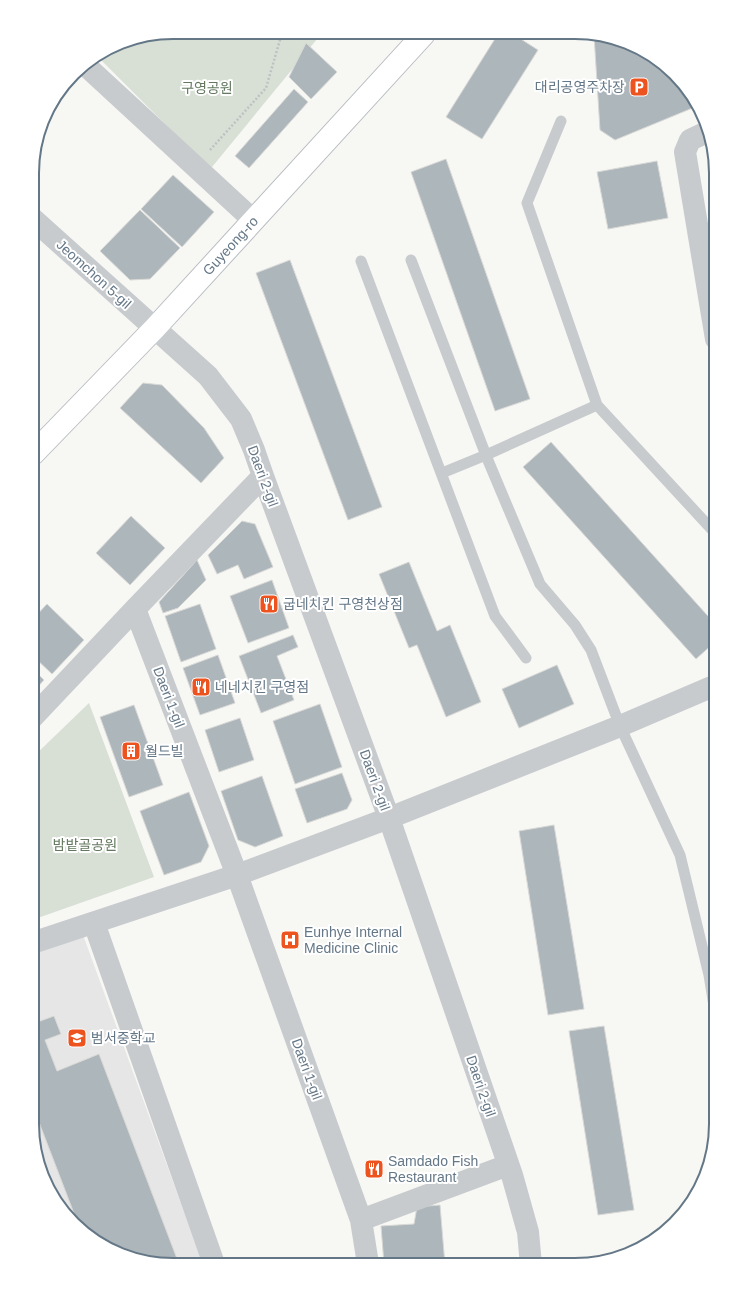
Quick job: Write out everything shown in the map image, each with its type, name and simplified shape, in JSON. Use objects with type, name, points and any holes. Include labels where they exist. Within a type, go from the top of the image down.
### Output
[{"type":"main road","name":"Guyeong-ro","points":[[39,448],[155,328],[419,39]]},
{"type":"street","points":[[89,69],[253,220]]},
{"type":"street","points":[[703,134],[690,140],[685,152],[709,297]]},
{"type":"street","name":"Jeomchon 5-gil","points":[[39,225],[155,328]]},
{"type":"street","name":"Daeri 2-gil","points":[[155,328],[208,376],[241,419],[254,450],[389,818],[508,1165],[528,1232],[530,1258]]},
{"type":"street","points":[[39,711],[263,476]]},
{"type":"street","name":"Daeri 1-gil","points":[[135,609],[237,875],[361,1220],[367,1258]]},
{"type":"street","points":[[39,941],[237,875],[389,818],[620,726],[709,688]]},
{"type":"street","points":[[94,923],[212,1258]]},
{"type":"street","points":[[361,1220],[508,1165]]},
{"type":"lane","points":[[561,121],[527,203],[597,405],[709,526]]},
{"type":"lane","points":[[411,260],[486,455],[540,584],[575,625],[591,650],[620,726],[680,855],[709,975]]},
{"type":"lane","points":[[361,261],[495,616],[526,658]]},
{"type":"lane","points":[[442,473],[597,405]]},
{"type":"path","points":[[195,166],[266,88],[280,39]]},
{"type":"shaded area","name":"범서중학교","points":[[83,935],[201,1258],[156,1257],[122,1248],[106,1240],[78,1219],[57,1191],[46,1167],[39,1133],[39,951]]},
{"type":"green space","name":"구영공원","points":[[164,39],[317,39],[212,167],[179,138],[101,60],[130,46]]},
{"type":"green space","name":"밤밭골공원","points":[[89,703],[154,877],[39,918],[39,751]]},
{"type":"green space","points":[[44,1159],[53,1182],[46,1167]]},
{"type":"building","points":[[495,39],[521,39],[538,50],[482,139],[446,117]]},
{"type":"building","name":"대리공영주차장","points":[[594,41],[618,46],[649,62],[663,72],[676,85],[692,108],[615,140],[600,130]]},
{"type":"building","points":[[306,43],[337,72],[311,99],[289,77]]},
{"type":"building","points":[[294,89],[308,102],[249,168],[235,156]]},
{"type":"building","points":[[446,159],[530,399],[495,411],[411,172]]},
{"type":"building","points":[[657,161],[668,218],[608,229],[597,172]]},
{"type":"building","points":[[173,175],[214,212],[182,247],[141,209]]},
{"type":"building","points":[[140,210],[180,248],[150,279],[130,280],[100,251]]},
{"type":"building","points":[[290,260],[382,507],[348,520],[256,273]]},
{"type":"building","points":[[143,383],[162,385],[204,428],[224,458],[201,483],[120,408]]},
{"type":"building","points":[[551,442],[709,617],[709,647],[696,659],[523,467]]},
{"type":"building","points":[[131,516],[165,548],[130,585],[96,553]]},
{"type":"building","points":[[242,521],[255,524],[273,567],[244,579],[238,565],[217,574],[208,555]]},
{"type":"building","points":[[197,560],[206,580],[178,608],[163,613],[159,602]]},
{"type":"building","points":[[409,562],[437,631],[450,625],[481,702],[446,717],[417,645],[409,648],[379,574]]},
{"type":"building","points":[[272,580],[289,628],[248,643],[230,596]]},
{"type":"building","points":[[47,604],[84,640],[52,674],[39,662],[39,613]]},
{"type":"building","points":[[200,604],[216,649],[181,662],[165,616]]},
{"type":"building","points":[[293,635],[298,647],[277,656],[294,700],[261,713],[239,656]]},
{"type":"building","points":[[218,655],[235,703],[200,715],[183,668]]},
{"type":"building","points":[[557,665],[574,704],[519,728],[502,689]]},
{"type":"building","points":[[39,675],[44,680],[39,685]]},
{"type":"building","points":[[320,704],[342,767],[295,784],[273,721]]},
{"type":"building","name":"월드빌","points":[[134,705],[163,785],[129,797],[100,717]]},
{"type":"building","points":[[240,718],[254,760],[219,772],[205,730]]},
{"type":"building","points":[[342,773],[352,800],[347,809],[307,823],[295,789]]},
{"type":"building","points":[[262,776],[283,836],[255,847],[238,840],[221,791]]},
{"type":"building","points":[[189,792],[209,846],[201,862],[164,875],[140,811]]},
{"type":"building","points":[[554,825],[584,1009],[548,1015],[519,831]]},
{"type":"building","points":[[54,1016],[61,1034],[45,1040],[57,1071],[99,1054],[177,1258],[156,1257],[122,1248],[91,1230],[75,1215],[39,1122],[39,1021]]},
{"type":"building","points":[[604,1026],[634,1210],[598,1215],[569,1031]]},
{"type":"building","points":[[440,1205],[444,1258],[384,1258],[381,1226],[414,1224],[417,1207]]},
{"type":"place","name":"대리공영주차장","points":[[639,87]]},
{"type":"place","name":"굽네치킨 구영천상점","points":[[269,604]]},
{"type":"place","name":"네네치킨 구영점","points":[[201,687]]},
{"type":"place","name":"월드빌","points":[[131,751]]},
{"type":"place","name":"Eunhye Internal Medicine Clinic","points":[[290,940]]},
{"type":"place","name":"범서중학교","points":[[77,1038]]},
{"type":"place","name":"Samdado Fish Restaurant","points":[[374,1169]]}]
